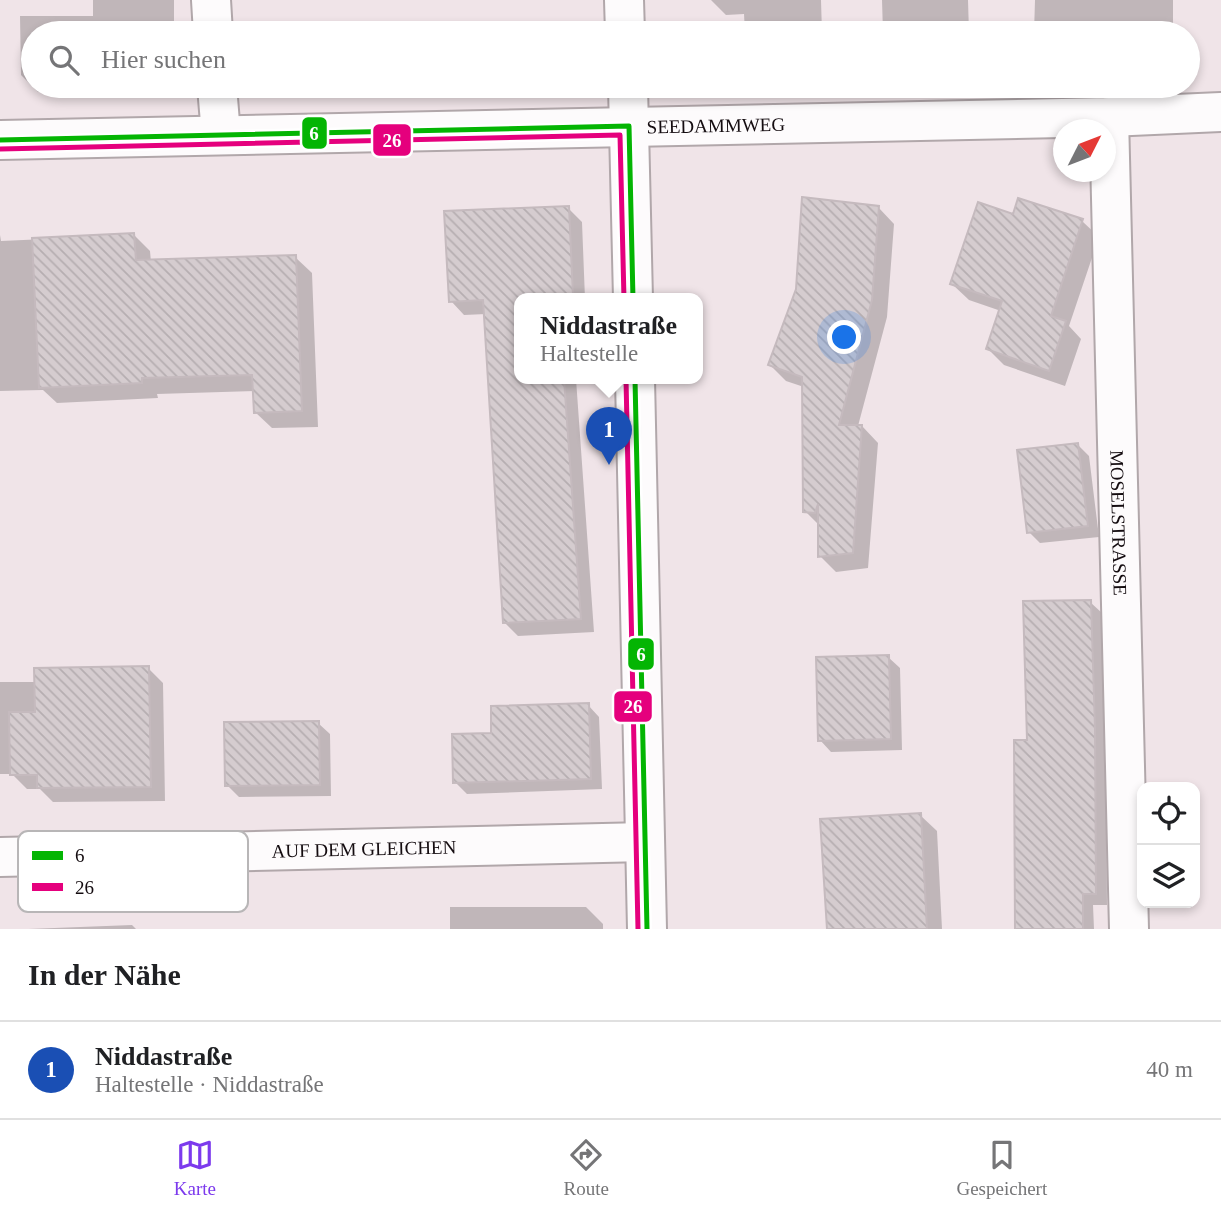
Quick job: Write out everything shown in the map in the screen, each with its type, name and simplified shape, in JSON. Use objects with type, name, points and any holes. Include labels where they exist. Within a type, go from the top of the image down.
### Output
[{"type":"street","points":[[211,0],[213,21]]},
{"type":"street","points":[[624,0],[625,21]]},
{"type":"street","points":[[219,98],[221,135]]},
{"type":"street","points":[[628,98],[633,293]]},
{"type":"street","name":"SEEDAMMWEG","points":[[0,140],[1109,117],[1221,112]]},
{"type":"street","name":"MOSELSTRASSE","points":[[1109,117],[1129,929]]},
{"type":"street","points":[[635,384],[647,929]]},
{"type":"street","name":"AUF DEM GLEICHEN","points":[[248,852],[645,842]]},
{"type":"street","name":"AUF DEM GLEICHEN","points":[[0,858],[18,858]]},
{"type":"building","points":[[802,197],[879,206],[872,300],[839,425],[862,425],[853,553],[818,557],[818,504],[815,513],[803,512],[802,377],[768,365],[796,289]]},
{"type":"building","points":[[1018,198],[1083,219],[1051,316],[1066,321],[1049,371],[986,349],[1002,301],[950,284],[978,202],[1013,214]]},
{"type":"building","points":[[569,206],[573,293],[514,293],[514,384],[564,384],[581,619],[503,623],[483,300],[449,302],[444,211]]},
{"type":"building","points":[[134,233],[136,260],[296,255],[302,411],[254,413],[252,375],[142,378],[142,383],[39,388],[32,238]]},
{"type":"building","points":[[1078,443],[1088,526],[1027,533],[1017,450]]},
{"type":"building","points":[[1091,600],[1096,894],[1083,894],[1083,929],[1015,929],[1014,740],[1027,740],[1023,601]]},
{"type":"building","points":[[889,655],[891,739],[818,741],[816,657]]},
{"type":"building","points":[[149,666],[151,787],[37,788],[37,775],[10,775],[9,712],[35,712],[34,668]]},
{"type":"building","points":[[589,703],[591,779],[453,783],[452,734],[491,733],[491,706]]},
{"type":"building","points":[[319,721],[320,785],[225,786],[224,722]]},
{"type":"building","points":[[921,813],[927,929],[827,929],[820,819]]},
{"type":"transit line","name":"6","points":[[629,126],[633,293]]},
{"type":"transit line","name":"6","points":[[0,140],[629,126]]},
{"type":"transit line","name":"26","points":[[0,149],[620,135],[624,293]]},
{"type":"transit line","name":"26","points":[[626,384],[638,929]]},
{"type":"transit line","name":"6","points":[[635,384],[647,929]]},
{"type":"place","name":"Niddastraße","points":[[609,465]]}]
